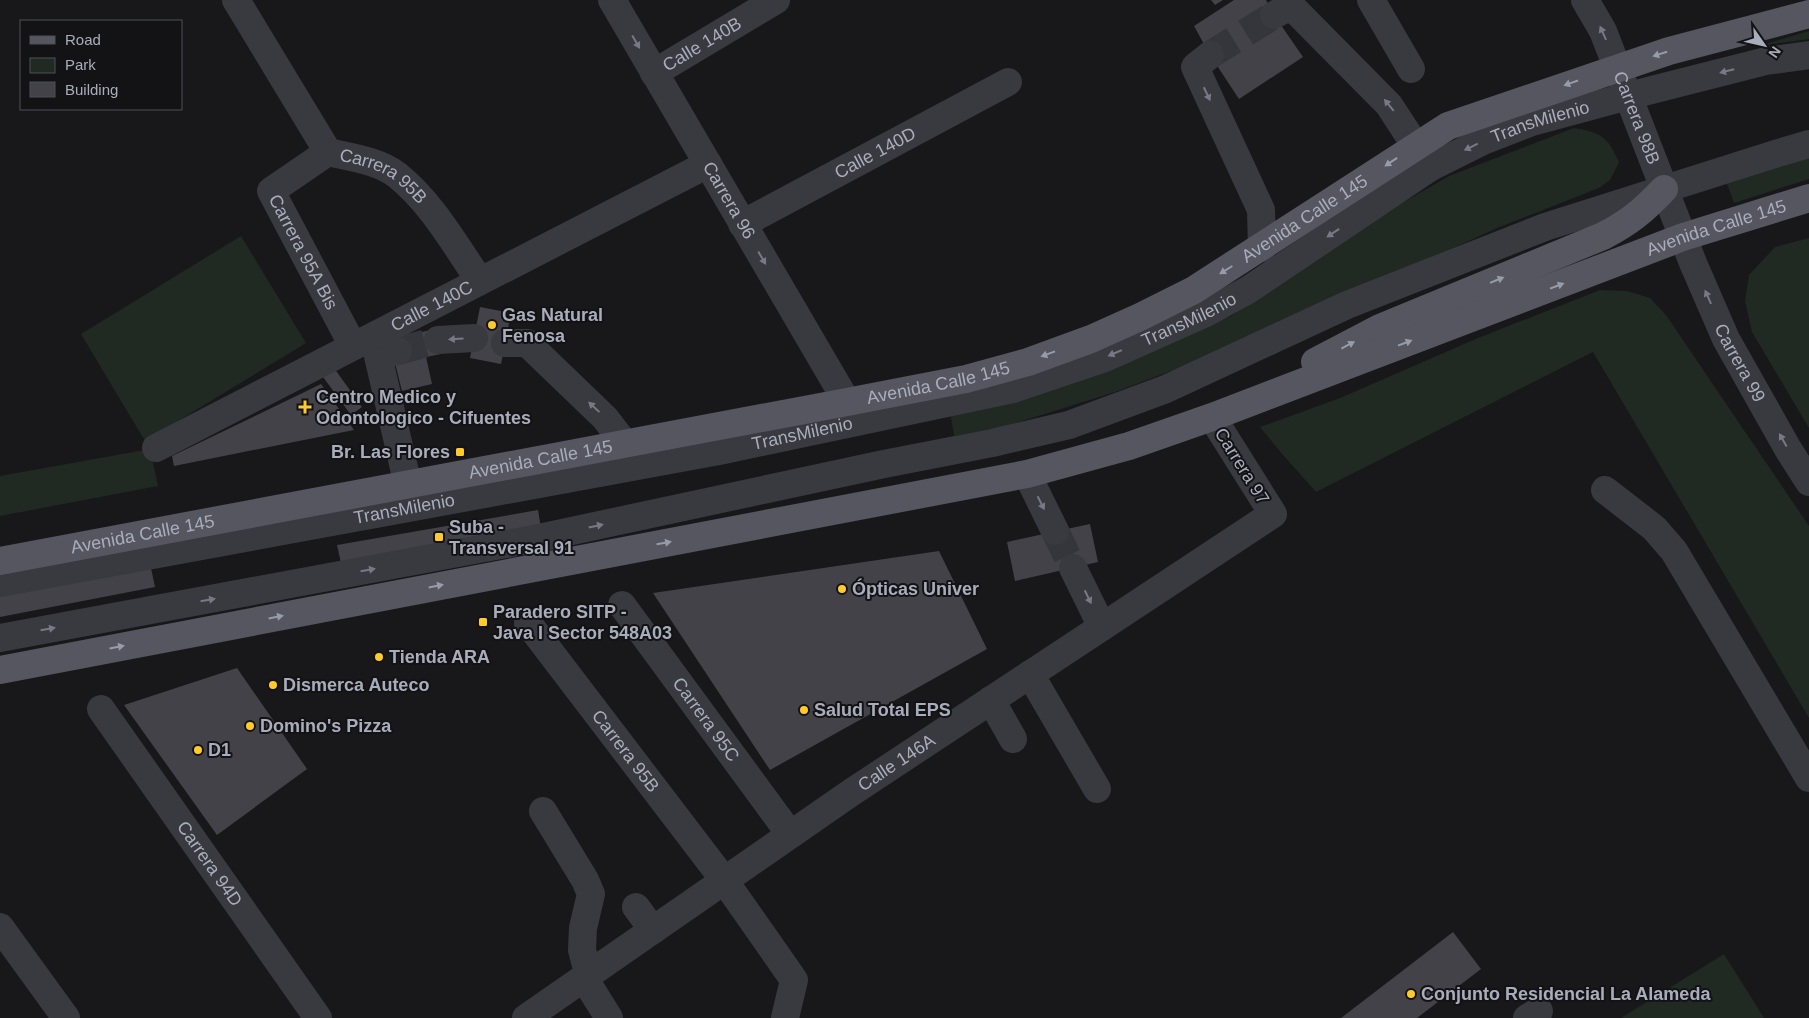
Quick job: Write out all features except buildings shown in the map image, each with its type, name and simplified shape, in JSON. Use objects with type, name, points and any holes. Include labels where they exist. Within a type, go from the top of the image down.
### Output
[{"type":"main road","name":"Avenida Calle 145","points":[[0,561],[966,379],[1028,362],[1091,339],[1194,290],[1262,248],[1416,145],[1448,126],[1669,51],[1809,14]]},
{"type":"main road","points":[[1212,417],[1380,328],[1603,236],[1625,225],[1643,211],[1664,189]]},
{"type":"main road","name":"Avenida Calle 145","points":[[0,670],[1027,474],[1129,446],[1212,417],[1683,238],[1809,198]]},
{"type":"street","name":"Carrera 95B","points":[[236,0],[328,152],[366,160],[396,174],[430,209],[480,281]]},
{"type":"street","name":"Carrera 96","points":[[612,0],[847,402]]},
{"type":"street","name":"Calle 140B","points":[[654,73],[776,0]]},
{"type":"street","points":[[1371,0],[1410,69]]},
{"type":"street","name":"Carrera 98B","points":[[1585,0],[1603,31],[1683,238]]},
{"type":"street","points":[[1274,15],[1291,6],[1389,104],[1416,145]]},
{"type":"street","name":"TransMilenio","points":[[0,584],[710,453],[1013,389],[1105,358],[1206,313],[1248,290],[1431,167],[1483,141],[1532,122],[1628,96],[1766,61],[1809,55]]},
{"type":"street","points":[[1210,56],[1195,67],[1261,210],[1262,248]]},
{"type":"street","name":"Calle 140D","points":[[742,224],[1008,82]]},
{"type":"street","points":[[0,638],[539,538],[884,464],[992,443],[1069,425],[1166,389],[1347,305],[1545,227],[1809,144]]},
{"type":"street","name":"Carrera 95A Bis","points":[[328,152],[271,191],[354,346]]},
{"type":"street","name":"Calle 140C","points":[[156,448],[708,164]]},
{"type":"street","name":"Carrera 99","points":[[1683,238],[1726,339],[1788,449],[1809,482]]},
{"type":"street","points":[[438,340],[474,338]]},
{"type":"street","points":[[505,342],[527,343],[605,418],[625,444]]},
{"type":"street","points":[[398,351],[378,356],[408,484]]},
{"type":"street","name":"Carrera 97","points":[[1212,417],[1273,514]]},
{"type":"street","points":[[1027,474],[1055,531]]},
{"type":"street","points":[[1605,490],[1654,528],[1674,551],[1809,778]]},
{"type":"street","name":"Calle 146A","points":[[526,1018],[790,834],[1273,514]]},
{"type":"street","points":[[1073,568],[1102,627]]},
{"type":"street","name":"Carrera 95C","points":[[622,605],[790,834]]},
{"type":"street","name":"Carrera 95B","points":[[528,623],[724,880],[794,980],[785,1018]]},
{"type":"street","points":[[1030,674],[1097,789]]},
{"type":"street","points":[[991,700],[1013,739]]},
{"type":"street","name":"Carrera 94D","points":[[101,709],[318,1018]]},
{"type":"street","points":[[543,811],[585,880],[591,894],[583,928],[582,950],[588,973],[584,978],[609,1018]]},
{"type":"street","points":[[636,907],[653,930]]},
{"type":"street","points":[[0,927],[66,1018]]},
{"type":"green space","points":[[1809,31],[1809,39],[1759,46]]},
{"type":"green space","points":[[1574,128],[1602,137],[1611,146],[1619,162],[1610,180],[1599,188],[1497,228],[1256,339],[1115,392],[1006,426],[954,436],[950,410],[1143,353],[1231,316],[1385,213],[1449,176]]},
{"type":"green space","points":[[1809,157],[1809,179],[1734,203],[1726,181]]},
{"type":"green space","points":[[241,236],[306,343],[145,441],[81,334]]},
{"type":"green space","points":[[1809,238],[1809,428],[1752,332],[1745,301],[1749,275],[1775,247]]},
{"type":"green space","points":[[1600,290],[1627,291],[1650,298],[1666,315],[1809,526],[1809,718],[1593,352],[1316,492],[1260,427],[1340,398],[1478,338]]},
{"type":"green space","points":[[150,449],[158,486],[0,516],[0,476]]},
{"type":"green space","points":[[1724,954],[1764,1018],[1621,1018]]},
{"type":"tunnel","points":[[1210,55],[1274,15]]},
{"type":"tunnel","points":[[398,351],[438,340]]},
{"type":"tunnel","points":[[1055,531],[1073,568]]},
{"type":"place","name":"Gas Natural Fenosa","points":[[492,325]]},
{"type":"place","name":"Centro Medico y Odontologico - Cifuentes","points":[[305,407]]},
{"type":"place","name":"Br. Las Flores","points":[[460,452]]},
{"type":"place","name":"Suba - Transversal 91","points":[[439,537]]},
{"type":"place","name":"Ópticas Univer","points":[[842,589]]},
{"type":"place","name":"Paradero SITP - Java I Sector 548A03","points":[[483,622]]},
{"type":"place","name":"Tienda ARA","points":[[379,657]]},
{"type":"place","name":"Dismerca Auteco","points":[[273,685]]},
{"type":"place","name":"Salud Total EPS","points":[[804,710]]},
{"type":"place","name":"Domino's Pizza","points":[[250,726]]},
{"type":"place","name":"D1","points":[[198,750]]},
{"type":"place","name":"Conjunto Residencial La Alameda","points":[[1411,994]]}]
